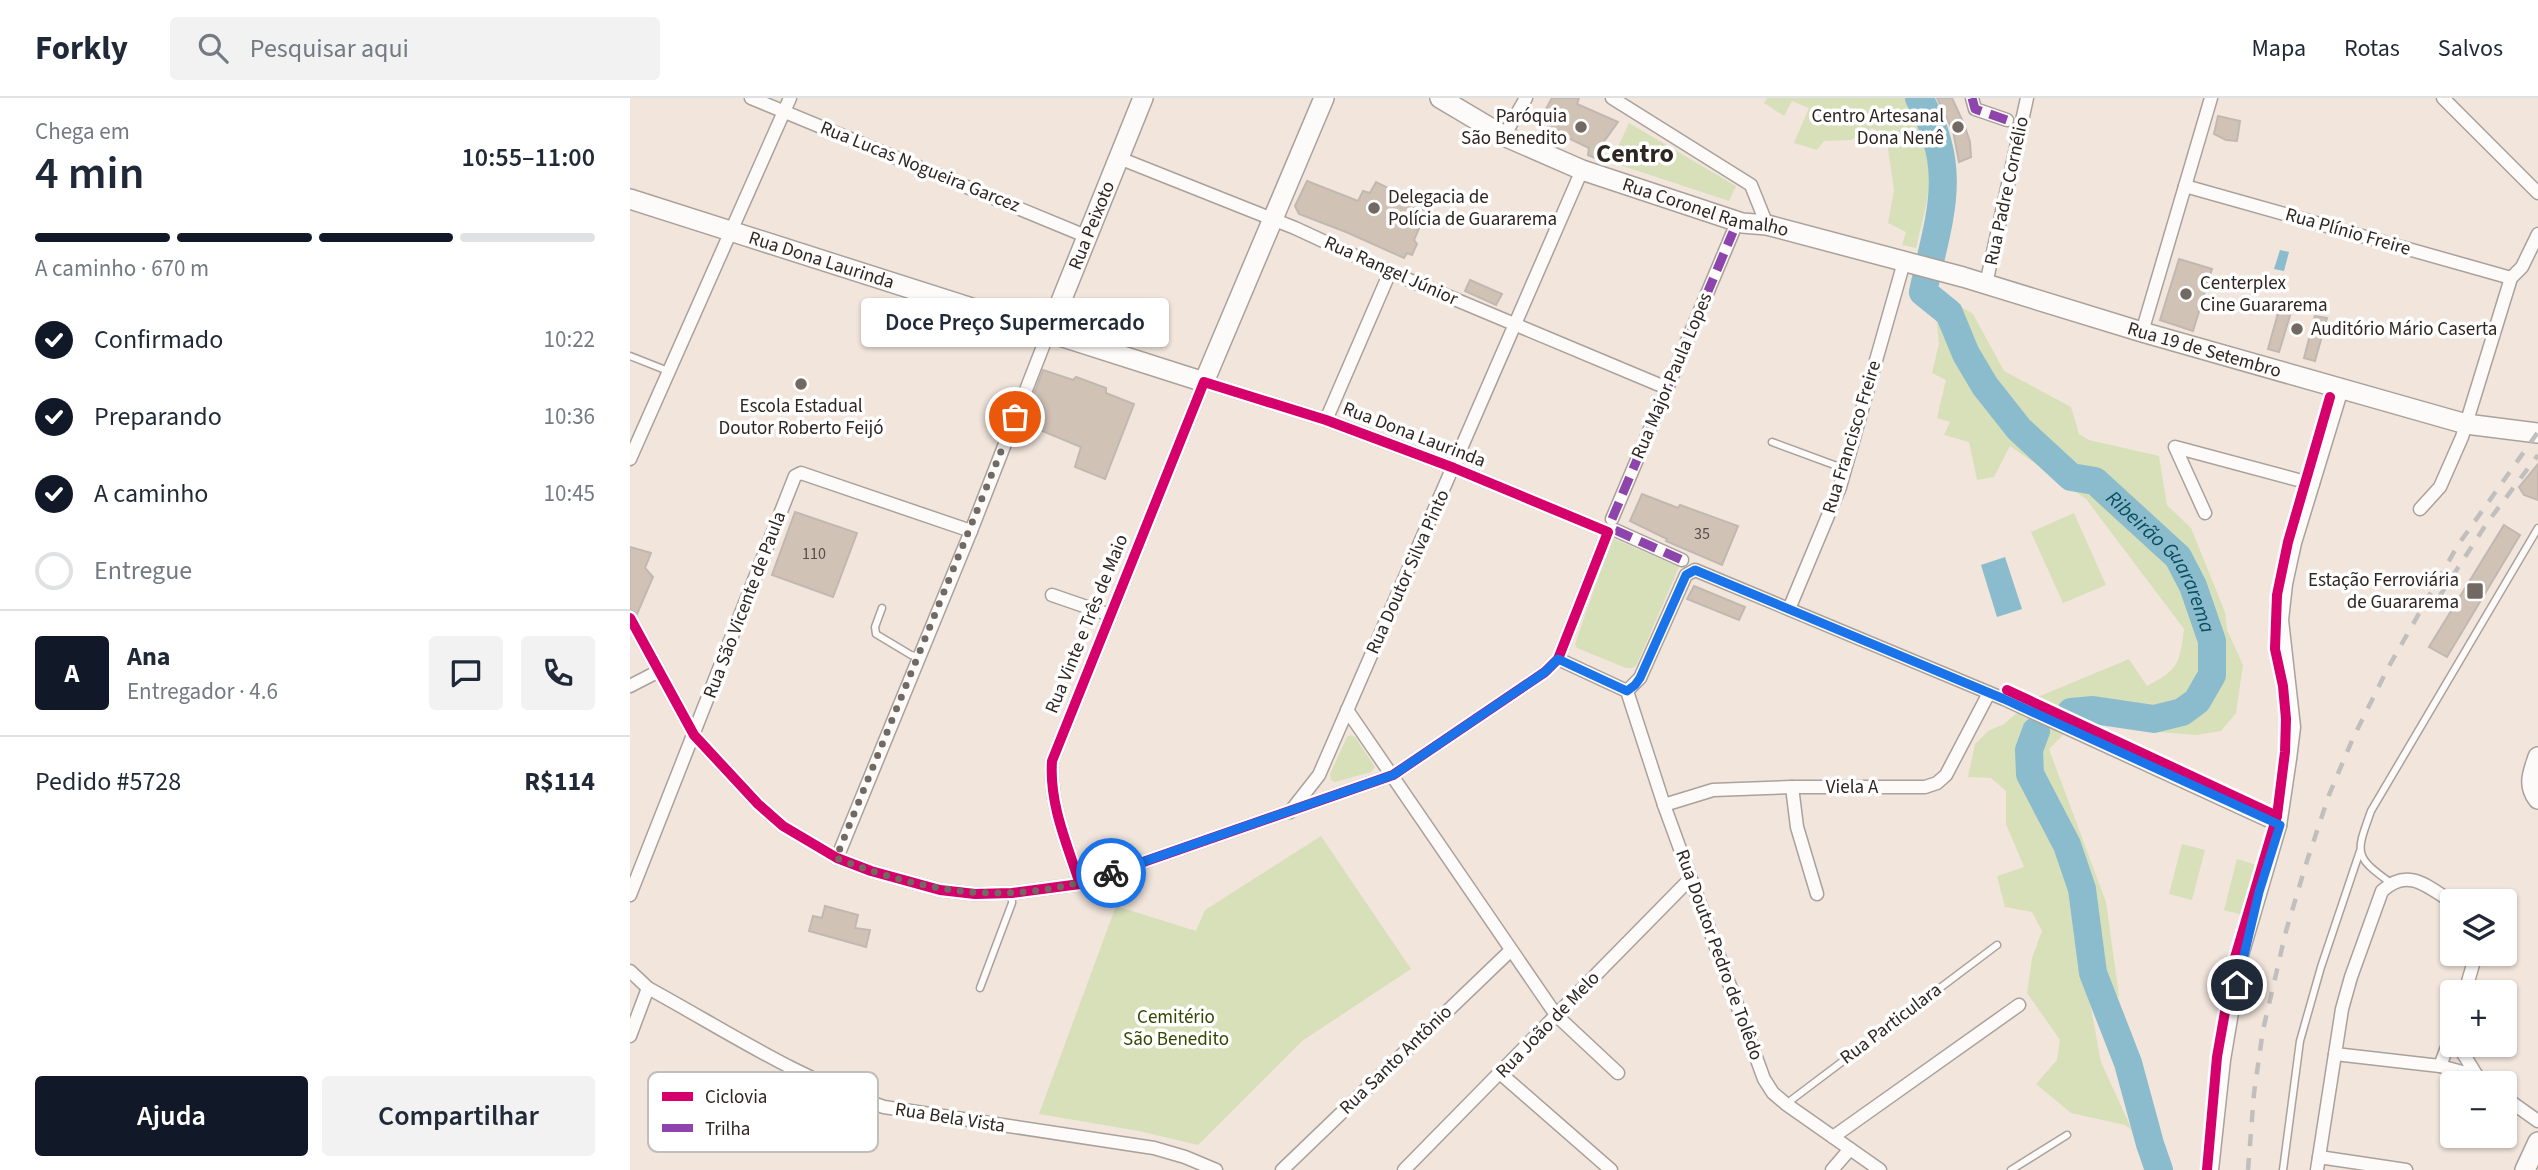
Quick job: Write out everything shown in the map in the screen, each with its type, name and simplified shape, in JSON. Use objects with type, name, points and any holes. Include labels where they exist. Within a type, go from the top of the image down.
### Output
[{"type":"main road","name":"Rua Peixoto","points":[[1049,331],[1143,98]]},
{"type":"main road","name":"Rua Vinte e Três de Maio","points":[[1204,382],[1324,98]]},
{"type":"main road","name":"Rua Coronel Ramalho","points":[[1440,98],[1504,136],[1582,170],[1742,223],[1767,225],[1947,273]]},
{"type":"main road","name":"Rua Dona Laurinda","points":[[630,199],[1204,382]]},
{"type":"main road","name":"Rua 19 de Setembro","points":[[1947,273],[2142,332],[2466,424],[2538,433]]},
{"type":"main road","points":[[2538,757],[2531,782],[2531,790],[2538,799]]},
{"type":"main road","points":[[2525,1170],[2538,1142]]},
{"type":"street","name":"Rua Lucas Nogueira Garcez","points":[[751,98],[1088,237]]},
{"type":"street","points":[[630,460],[790,98]]},
{"type":"street","points":[[1504,136],[1526,98]]},
{"type":"street","points":[[1612,98],[1751,185],[1767,225]]},
{"type":"street","points":[[1972,98],[1975,109],[2007,120]]},
{"type":"street","name":"Rua Padre Cornélio","points":[[1986,284],[2027,98]]},
{"type":"street","points":[[2142,332],[2211,98]]},
{"type":"street","points":[[2443,98],[2538,193]]},
{"type":"street","name":"Rua Rangel Júnior","points":[[1119,158],[1273,219],[1390,272],[1662,386]]},
{"type":"street","name":"Rua Doutor Silva Pinto","points":[[1289,813],[1319,775],[1582,170]]},
{"type":"street","name":"Rua Plínio Freire","points":[[2185,186],[2511,278]]},
{"type":"street","name":"Rua Major Paula Lopes","points":[[1558,659],[1733,232]]},
{"type":"street","points":[[2420,509],[2440,486],[2466,424],[2511,278],[2522,268],[2538,234]]},
{"type":"street","name":"Rua Francisco Freire","points":[[1789,609],[1840,487],[1909,263]]},
{"type":"street","points":[[1326,420],[1390,272]]},
{"type":"street","name":"Rua Peixoto","points":[[836,858],[971,531],[1049,331]]},
{"type":"street","name":"Rua Dona Laurinda","points":[[1204,382],[1326,420],[1612,527],[1682,561]]},
{"type":"street","name":"Rua Vinte e Três de Maio","points":[[1080,884],[1054,801],[1052,761],[1204,382]]},
{"type":"street","points":[[2212,1170],[2224,1060],[2241,959],[2280,825],[2294,727],[2282,620],[2286,584],[2342,389]]},
{"type":"street","points":[[2205,513],[2175,447],[2313,484]]},
{"type":"street","name":"Rua São Vicente de Paula","points":[[630,895],[795,475],[801,473],[971,531]]},
{"type":"street","points":[[630,618],[694,734],[758,804],[783,825],[836,858],[871,871],[940,890],[975,894],[1012,893],[1080,884],[1393,775],[1545,672],[1558,659],[1627,691],[1640,678],[1686,575],[1695,570],[1989,693],[2280,825]]},
{"type":"street","points":[[1052,595],[1110,615]]},
{"type":"street","points":[[630,686],[659,671]]},
{"type":"street","name":"Rua Doutor Pedro de Tolêdo","points":[[1627,691],[1664,805],[1764,1079],[1773,1093],[1786,1104],[1880,1170]]},
{"type":"street","name":"Viela A","points":[[1664,805],[1713,790],[1925,787],[1937,783],[1945,775],[1989,693]]},
{"type":"street","points":[[1347,710],[1556,1016],[1618,1073]]},
{"type":"street","points":[[1319,775],[1322,788],[1335,796]]},
{"type":"street","points":[[1792,787],[1797,827],[1817,894]]},
{"type":"street","name":"Rua João de Melo","points":[[1404,1170],[1501,1074],[1690,878]]},
{"type":"street","points":[[2406,1170],[2318,1164],[2342,1009],[2382,891],[2391,883],[2402,879],[2414,880],[2440,895]]},
{"type":"street","name":"Rua Santo Antônio","points":[[1282,1170],[1510,951]]},
{"type":"street","name":"Rua Bela Vista","points":[[630,971],[648,988],[799,1072]]},
{"type":"street","points":[[630,1036],[648,988]]},
{"type":"street","points":[[1833,1137],[2019,1005]]},
{"type":"street","points":[[2335,1054],[2440,1066],[2455,1071]]},
{"type":"street","points":[[2440,1066],[2443,1057]]},
{"type":"street","points":[[1501,1074],[1611,1170]]},
{"type":"street","name":"Rua Bela Vista","points":[[878,1105],[1154,1148],[1216,1170]]},
{"type":"street","points":[[2517,1106],[2538,1121]]},
{"type":"street","points":[[1832,1170],[1850,1149]]},
{"type":"lane","points":[[630,356],[670,372]]},
{"type":"lane","points":[[1772,442],[1845,469]]},
{"type":"lane","points":[[2283,1170],[2300,1041],[2371,811],[2538,528]]},
{"type":"lane","points":[[882,608],[875,626],[876,634],[919,657]]},
{"type":"lane","points":[[2361,850],[2364,863],[2391,883]]},
{"type":"lane","points":[[980,988],[1012,903],[1012,893]]},
{"type":"lane","name":"Rua Particulara","points":[[1786,1104],[1997,945]]},
{"type":"lane","points":[[2011,1170],[2067,1135]]},
{"type":"green space","points":[[1767,98],[1908,98],[1923,123],[1930,157],[1929,188],[1916,248],[1902,245],[1906,232],[1888,223],[1894,190],[1886,135],[1872,128],[1851,140],[1824,141],[1817,150],[1794,143],[1809,108],[1792,101],[1784,116],[1764,103]]},
{"type":"green space","points":[[1629,123],[1736,186],[1729,201],[1611,162]]},
{"type":"green space","points":[[1960,306],[1973,314],[2004,371],[2071,407],[2079,434],[2089,440],[2159,456],[2167,505],[2191,528],[2225,612],[2227,630],[2243,665],[2236,713],[2221,731],[2196,735],[2159,732],[2104,722],[2066,732],[2049,749],[2106,902],[2119,996],[2089,997],[2101,1062],[2132,1130],[2125,1125],[2071,1113],[2036,1084],[2057,1060],[2060,1040],[2027,993],[2032,958],[2042,931],[2032,912],[2005,907],[1997,876],[2024,867],[2006,824],[2006,791],[1991,778],[1968,777],[1975,744],[1988,731],[2004,724],[2033,699],[2129,659],[2147,686],[2165,675],[2176,664],[2184,629],[2086,499],[2010,446],[1994,477],[1977,480],[1969,442],[1944,435],[1950,422],[1937,418],[1946,380],[1932,373],[1939,344],[1936,314],[1955,313]]},
{"type":"green space","points":[[2074,513],[2106,585],[2063,603],[2031,532]]},
{"type":"green space","points":[[1612,538],[1679,567],[1633,668],[1626,668],[1577,648],[1575,644]]},
{"type":"green space","points":[[1351,735],[1375,767],[1371,772],[1335,782],[1331,780],[1330,774],[1347,737]]},
{"type":"green space","name":"Cemitério São Benedito","points":[[1321,836],[1411,969],[1302,1041],[1198,1145],[1139,1131],[1039,1114],[1116,906],[1196,931],[1205,910]]},
{"type":"green space","points":[[2182,844],[2205,850],[2192,900],[2169,894]]},
{"type":"green space","points":[[2237,859],[2260,866],[2247,916],[2224,910]]},
{"type":"water","points":[[2280,250],[2289,252],[2284,271],[2274,269]]},
{"type":"water","points":[[2005,557],[2022,609],[1997,617],[1981,565]]},
{"type":"building","name":"Paróquia São Benedito","points":[[1552,98],[1579,98],[1577,104],[1618,122],[1603,143],[1600,160],[1588,155],[1589,148],[1560,134],[1555,138],[1547,135],[1549,124],[1542,116]]},
{"type":"building","name":"Centro Artesanal Dona Nenê","points":[[1937,98],[1952,98],[1970,142],[1971,157],[1959,162],[1953,131]]},
{"type":"building","points":[[2218,116],[2240,121],[2237,141],[2226,140],[2214,134]]},
{"type":"building","points":[[1307,181],[1358,201],[1363,191],[1370,193],[1376,182],[1406,197],[1410,188],[1435,201],[1429,215],[1425,214],[1414,240],[1417,244],[1412,255],[1407,253],[1404,258],[1299,214],[1295,206]]},
{"type":"building","name":"Centerplex Cine Guararema","points":[[2179,259],[2212,269],[2193,331],[2160,320]]},
{"type":"building","points":[[1470,280],[1502,294],[1496,305],[1465,291]]},
{"type":"building","points":[[2280,306],[2292,309],[2279,352],[2268,349]]},
{"type":"building","points":[[2315,316],[2327,318],[2315,361],[2304,358]]},
{"type":"building","points":[[1043,370],[1073,380],[1076,377],[1106,388],[1106,393],[1134,404],[1105,479],[1075,467],[1081,447],[1023,423]]},
{"type":"building","points":[[2538,464],[2538,500],[2524,495],[2519,487]]},
{"type":"building","points":[[1642,494],[1738,526],[1722,565],[1666,541],[1667,539],[1630,521]]},
{"type":"building","points":[[795,512],[857,533],[833,597],[772,575]]},
{"type":"building","name":"Estação Ferroviária de Guararema","points":[[2504,525],[2520,535],[2447,657],[2429,647]]},
{"type":"building","points":[[630,547],[651,553],[645,568],[653,577],[637,614],[630,609]]},
{"type":"building","points":[[1694,586],[1745,607],[1739,620],[1687,599]]},
{"type":"building","points":[[825,906],[858,915],[855,928],[870,930],[866,947],[809,931],[813,916],[822,918]]},
{"type":"waterway","name":"Ribeirão Guararema","points":[[1919,98],[1932,124],[1943,171],[1940,217],[1923,292],[1949,313],[1966,354],[1985,386],[2019,429],[2071,477],[2095,481],[2178,557],[2193,586],[2212,641],[2212,675],[2197,701],[2182,712],[2154,719],[2093,710],[2071,712]]},
{"type":"waterway","name":"Ribeirão Guararema","points":[[2036,731],[2029,750],[2030,774],[2067,845],[2082,889],[2093,973],[2128,1063],[2159,1170]]},
{"type":"railway","points":[[2248,1170],[2254,1093],[2263,1030],[2286,931],[2329,795],[2353,738],[2388,668],[2458,545],[2538,432]]},
{"type":"railway","points":[[2439,597],[2487,523],[2538,455]]},
{"type":"marked path","points":[[1972,98],[1975,109],[2007,120]]},
{"type":"marked path","points":[[1612,519],[1733,232]]},
{"type":"marked path","points":[[1615,530],[1682,560]]},
{"type":"cycle path","points":[[630,618],[694,735],[758,804],[783,826],[837,858],[871,871],[940,890],[975,894],[1012,893],[1080,884],[1393,775],[1545,672],[1558,659],[1608,532],[1454,468],[1326,420],[1204,382],[1052,761],[1056,808],[1080,884]]},
{"type":"cycle path","points":[[2207,1170],[2217,1057],[2234,961],[2277,816],[2285,752],[2283,686],[2275,649],[2277,595],[2288,542],[2330,397]]},
{"type":"cycle path","points":[[2007,690],[2277,816]]},
{"type":"way so far","points":[[1015,417],[971,531],[836,858],[904,881],[940,890],[975,894],[1012,893],[1080,884],[1111,873]]},
{"type":"place","name":"Paróquia São Benedito","points":[[1581,127]]},
{"type":"place","name":"Centro Artesanal Dona Nenê","points":[[1958,127]]},
{"type":"place","name":"Delegacia de Polícia de Guararema","points":[[1374,208]]},
{"type":"place","name":"Centerplex Cine Guararema","points":[[2186,294]]},
{"type":"place","name":"Auditório Mário Caserta","points":[[2297,329]]},
{"type":"place","name":"Escola Estadual Doutor Roberto Feijó","points":[[801,384]]},
{"type":"place","name":"Doce Preço Supermercado","points":[[1015,417]]},
{"type":"place","name":"Estação Ferroviária de Guararema","points":[[2475,591]]},
{"type":"district","name":"Centro","points":[[1635,153]]},
{"type":"route","points":[[1111,873],[1393,775],[1545,672],[1558,659],[1627,691],[1640,678],[1686,575],[1695,570],[2004,699],[2280,825],[2259,892],[2237,985]]}]
